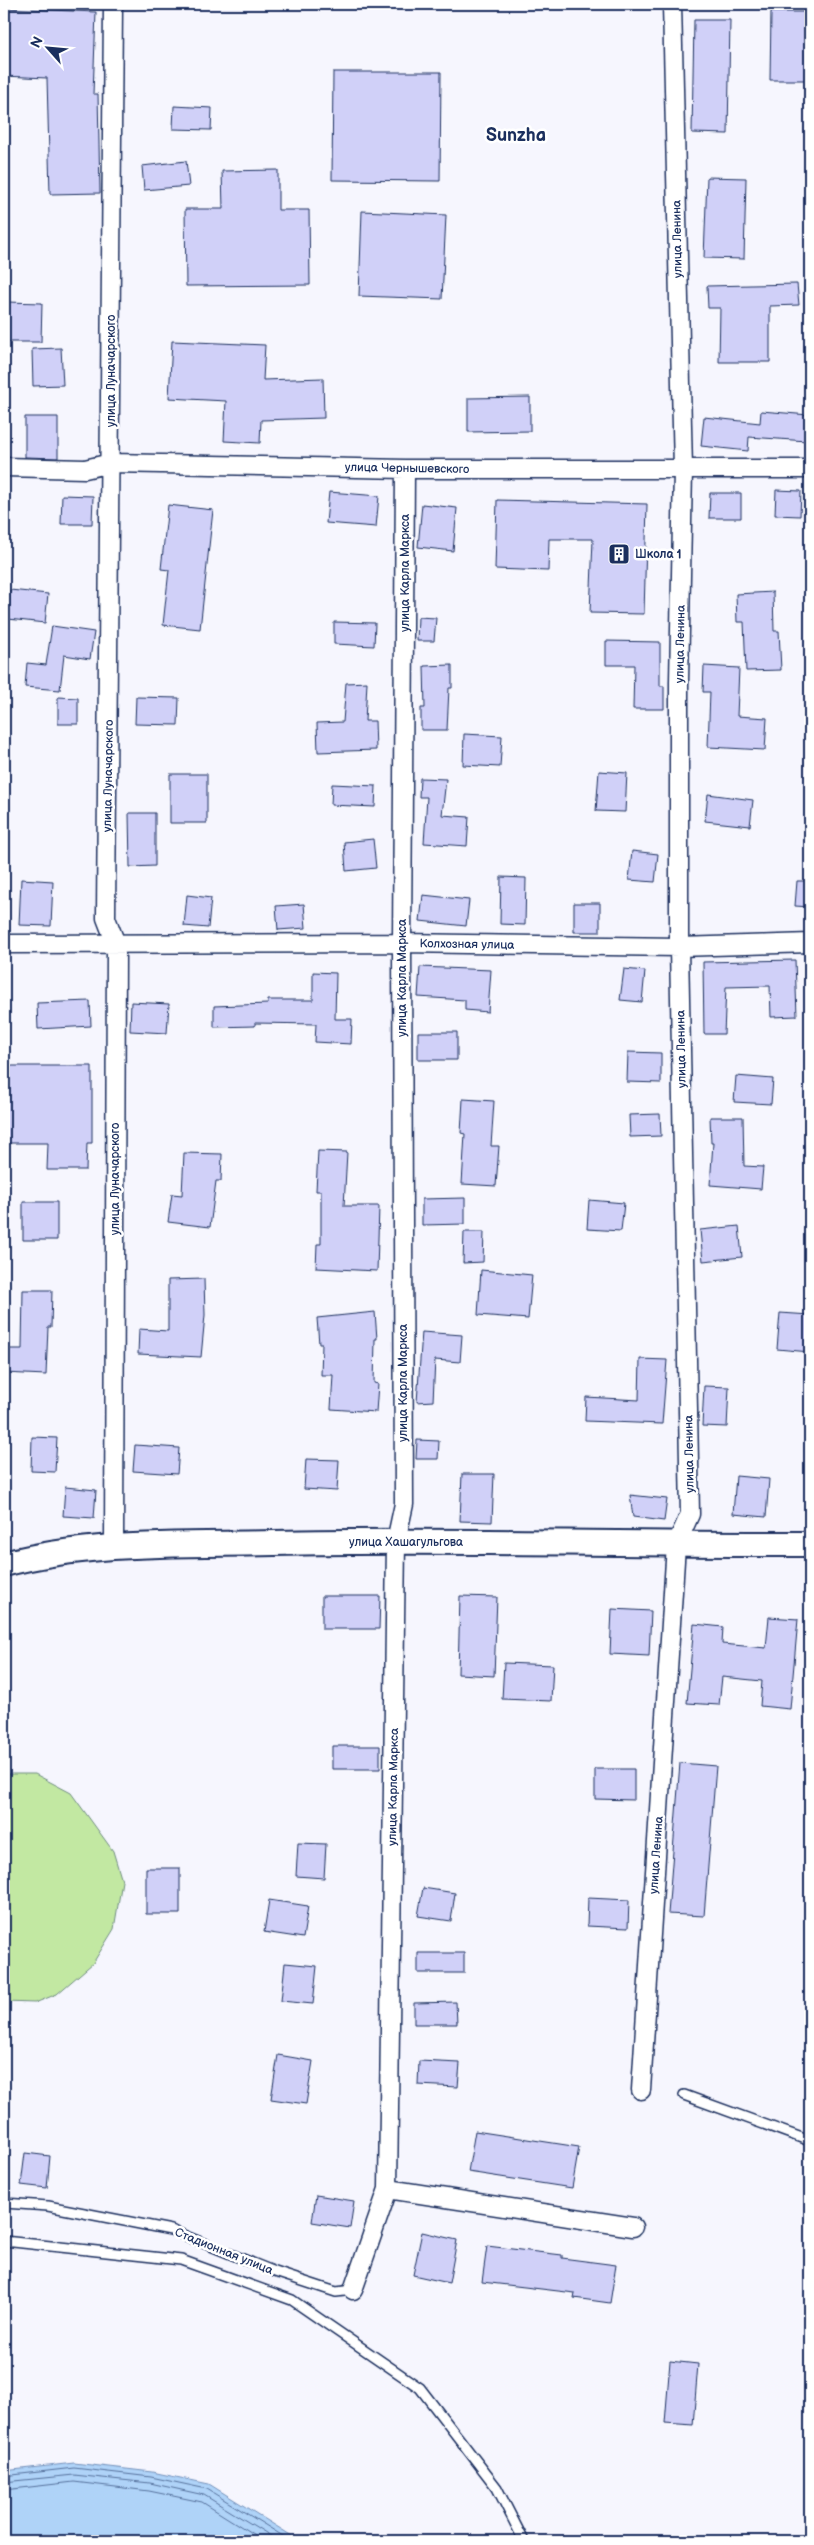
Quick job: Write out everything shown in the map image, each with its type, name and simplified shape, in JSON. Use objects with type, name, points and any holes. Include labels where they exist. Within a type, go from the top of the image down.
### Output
[{"type":"main road","name":"улица Хашагульгова","points":[[4,1564],[31,1557],[114,1546],[396,1541],[676,1545],[810,1544]]},
{"type":"street","name":"улица Луначарского","points":[[113,4],[111,463],[106,918],[116,944],[114,1546]]},
{"type":"street","name":"улица Ленина","points":[[640,2090],[676,1545],[690,1514],[679,947],[679,682],[683,470],[672,4]]},
{"type":"street","name":"улица Чернышевского","points":[[4,467],[85,469],[111,463],[405,469],[683,470],[810,468]]},
{"type":"street","name":"улица Карла Маркса","points":[[353,2290],[388,2189],[396,1541],[404,1504],[402,943],[405,469]]},
{"type":"street","name":"Колхозная улица","points":[[4,944],[402,943],[679,947],[810,943]]},
{"type":"street","points":[[388,2189],[633,2227]]},
{"type":"lane","points":[[684,2095],[810,2141]]},
{"type":"lane","name":"Стадионная улица","points":[[4,2203],[48,2206],[171,2230],[275,2272],[336,2292],[353,2290]]},
{"type":"lane","points":[[4,2241],[181,2260],[292,2300],[420,2388],[497,2488],[524,2541]]},
{"type":"green space","points":[[4,1774],[35,1774],[71,1793],[113,1851],[122,1881],[114,1929],[93,1963],[57,1994],[35,2003],[4,2002]]},
{"type":"water","points":[[74,2463],[152,2472],[209,2484],[300,2541],[4,2541],[4,2471]]},
{"type":"building","points":[[4,8],[96,12],[93,94],[98,94],[100,193],[50,194],[47,78],[4,76]]},
{"type":"building","points":[[771,12],[810,12],[810,80],[770,80]]},
{"type":"building","points":[[694,20],[730,20],[728,134],[692,133]]},
{"type":"building","points":[[333,72],[441,72],[440,181],[332,180]]},
{"type":"building","points":[[174,106],[212,108],[211,130],[173,129]]},
{"type":"building","points":[[186,161],[189,186],[144,190],[142,166]]},
{"type":"building","points":[[278,170],[278,210],[309,210],[310,285],[186,286],[185,209],[223,209],[222,171]]},
{"type":"building","points":[[707,177],[746,178],[744,259],[704,258]]},
{"type":"building","points":[[362,211],[446,215],[442,299],[359,296]]},
{"type":"building","points":[[797,284],[799,305],[770,306],[770,362],[719,362],[720,308],[708,308],[707,286]]},
{"type":"building","points":[[6,302],[42,303],[41,342],[5,342]]},
{"type":"building","points":[[172,341],[265,345],[263,380],[323,378],[324,418],[261,420],[260,443],[224,441],[226,401],[169,398]]},
{"type":"building","points":[[61,348],[63,385],[33,386],[32,349]]},
{"type":"building","points":[[530,397],[530,431],[468,432],[468,398]]},
{"type":"building","points":[[761,411],[809,415],[807,441],[749,437],[748,451],[701,446],[704,417],[760,423]]},
{"type":"building","points":[[25,417],[58,417],[58,458],[25,457]]},
{"type":"building","points":[[776,490],[801,491],[800,516],[775,515]]},
{"type":"building","points":[[329,492],[379,496],[376,527],[326,523]]},
{"type":"building","points":[[710,493],[741,493],[741,518],[709,518]]},
{"type":"building","points":[[62,495],[93,496],[92,524],[61,524]]},
{"type":"building","name":"Школа 1","points":[[497,500],[647,504],[644,614],[590,613],[593,539],[549,539],[548,571],[495,569]]},
{"type":"building","points":[[422,504],[457,508],[453,551],[418,547]]},
{"type":"building","points":[[168,505],[213,510],[200,629],[163,625],[169,570],[161,569]]},
{"type":"building","points":[[10,590],[48,594],[45,623],[8,619]]},
{"type":"building","points":[[773,592],[774,631],[779,631],[781,670],[746,671],[744,622],[737,622],[736,594]]},
{"type":"building","points":[[418,617],[436,618],[434,641],[417,641]]},
{"type":"building","points":[[334,622],[375,623],[374,646],[334,644]]},
{"type":"building","points":[[52,626],[94,632],[90,659],[64,655],[60,690],[25,687],[27,663],[46,665]]},
{"type":"building","points":[[606,641],[660,642],[660,686],[664,686],[664,709],[633,709],[634,665],[606,665]]},
{"type":"building","points":[[452,665],[452,688],[449,688],[447,730],[421,730],[421,708],[425,708],[424,666]]},
{"type":"building","points":[[704,666],[739,668],[737,716],[767,718],[765,750],[708,747],[710,692],[703,692]]},
{"type":"building","points":[[367,682],[365,721],[375,721],[376,750],[318,752],[317,723],[343,722],[346,683]]},
{"type":"building","points":[[58,697],[78,698],[78,724],[58,724]]},
{"type":"building","points":[[136,697],[179,698],[178,725],[135,724]]},
{"type":"building","points":[[464,734],[502,736],[500,767],[463,765]]},
{"type":"building","points":[[599,771],[627,773],[625,812],[596,811]]},
{"type":"building","points":[[170,774],[207,774],[207,823],[170,823]]},
{"type":"building","points":[[420,778],[446,779],[442,815],[469,817],[467,846],[424,843],[427,797],[419,797]]},
{"type":"building","points":[[332,784],[376,786],[375,807],[331,805]]},
{"type":"building","points":[[708,794],[753,800],[750,826],[705,821]]},
{"type":"building","points":[[129,813],[155,813],[155,866],[130,867]]},
{"type":"building","points":[[373,839],[376,868],[346,871],[344,842]]},
{"type":"building","points":[[632,851],[658,854],[655,882],[629,880]]},
{"type":"building","points":[[501,877],[526,878],[525,925],[500,924]]},
{"type":"building","points":[[21,879],[53,881],[51,926],[19,925]]},
{"type":"building","points":[[797,881],[810,881],[810,907],[795,906]]},
{"type":"building","points":[[187,895],[211,898],[208,928],[184,926]]},
{"type":"building","points":[[423,895],[469,900],[466,926],[420,921]]},
{"type":"building","points":[[574,903],[600,903],[600,932],[574,932]]},
{"type":"building","points":[[304,904],[306,928],[278,930],[276,906]]},
{"type":"building","points":[[795,960],[797,1016],[771,1017],[770,986],[726,987],[724,1034],[704,1034],[703,962]]},
{"type":"building","points":[[420,967],[491,970],[488,1012],[465,1010],[465,1000],[418,997]]},
{"type":"building","points":[[624,969],[645,971],[642,1002],[620,1000]]},
{"type":"building","points":[[313,972],[336,973],[335,1019],[352,1019],[351,1044],[315,1042],[316,1024],[255,1023],[255,1026],[214,1027],[214,1006],[268,1004],[268,1000],[313,1000]]},
{"type":"building","points":[[90,1001],[91,1026],[38,1029],[37,1003]]},
{"type":"building","points":[[131,1002],[169,1004],[167,1033],[130,1031]]},
{"type":"building","points":[[418,1032],[457,1032],[457,1060],[418,1060]]},
{"type":"building","points":[[628,1052],[661,1053],[661,1083],[627,1082]]},
{"type":"building","points":[[5,1066],[92,1066],[92,1143],[87,1143],[86,1170],[47,1170],[48,1143],[4,1143]]},
{"type":"building","points":[[736,1076],[773,1079],[771,1104],[734,1102]]},
{"type":"building","points":[[463,1099],[494,1101],[491,1146],[499,1146],[496,1186],[462,1184],[465,1134],[461,1133]]},
{"type":"building","points":[[660,1114],[661,1136],[630,1137],[629,1115]]},
{"type":"building","points":[[710,1117],[743,1117],[744,1166],[763,1167],[761,1189],[710,1185],[713,1143],[711,1143]]},
{"type":"building","points":[[318,1151],[347,1152],[344,1206],[379,1206],[377,1271],[316,1268],[317,1244],[321,1244],[321,1191],[316,1191]]},
{"type":"building","points":[[184,1153],[222,1154],[221,1181],[216,1181],[210,1227],[168,1222],[172,1194],[182,1195]]},
{"type":"building","points":[[465,1198],[465,1224],[422,1225],[422,1199]]},
{"type":"building","points":[[589,1200],[624,1203],[621,1231],[587,1229]]},
{"type":"building","points":[[23,1202],[57,1202],[57,1240],[23,1240]]},
{"type":"building","points":[[739,1226],[742,1257],[703,1261],[700,1230]]},
{"type":"building","points":[[464,1232],[484,1232],[483,1262],[463,1263]]},
{"type":"building","points":[[481,1270],[532,1275],[528,1319],[478,1315]]},
{"type":"building","points":[[204,1279],[205,1315],[201,1357],[138,1354],[139,1329],[168,1331],[168,1280]]},
{"type":"building","points":[[23,1290],[52,1290],[51,1327],[48,1327],[46,1375],[4,1373],[4,1349],[22,1349]]},
{"type":"building","points":[[375,1312],[377,1339],[375,1339],[374,1383],[378,1384],[376,1412],[331,1409],[333,1375],[321,1375],[322,1344],[319,1344],[317,1318]]},
{"type":"building","points":[[780,1313],[810,1315],[810,1352],[777,1349]]},
{"type":"building","points":[[422,1332],[462,1335],[460,1362],[435,1360],[433,1401],[417,1402]]},
{"type":"building","points":[[640,1359],[667,1360],[662,1424],[585,1421],[586,1397],[639,1400]]},
{"type":"building","points":[[704,1386],[729,1387],[727,1427],[702,1426]]},
{"type":"building","points":[[32,1437],[57,1438],[55,1472],[31,1471]]},
{"type":"building","points":[[417,1440],[439,1441],[438,1459],[416,1459]]},
{"type":"building","points":[[135,1445],[179,1448],[177,1474],[133,1471]]},
{"type":"building","points":[[306,1459],[339,1460],[337,1491],[304,1489]]},
{"type":"building","points":[[462,1474],[494,1474],[492,1522],[460,1521]]},
{"type":"building","points":[[736,1476],[769,1479],[766,1517],[733,1514]]},
{"type":"building","points":[[65,1487],[96,1490],[94,1518],[63,1516]]},
{"type":"building","points":[[630,1495],[667,1499],[664,1521],[633,1517]]},
{"type":"building","points":[[322,1596],[380,1596],[379,1629],[322,1629]]},
{"type":"building","points":[[460,1596],[497,1597],[494,1676],[458,1674]]},
{"type":"building","points":[[612,1609],[651,1611],[649,1656],[610,1654]]},
{"type":"building","points":[[769,1617],[798,1619],[790,1709],[760,1706],[762,1681],[722,1677],[719,1705],[687,1703],[694,1624],[723,1627],[722,1644],[766,1648]]},
{"type":"building","points":[[504,1663],[553,1665],[551,1701],[502,1699]]},
{"type":"building","points":[[332,1746],[380,1746],[380,1769],[332,1769]]},
{"type":"building","points":[[680,1763],[716,1766],[704,1916],[668,1914]]},
{"type":"building","points":[[595,1769],[634,1769],[634,1800],[595,1799]]},
{"type":"building","points":[[298,1843],[326,1844],[324,1878],[296,1876]]},
{"type":"building","points":[[146,1868],[180,1868],[180,1914],[146,1914]]},
{"type":"building","points":[[423,1888],[455,1893],[451,1921],[418,1916]]},
{"type":"building","points":[[588,1898],[629,1900],[628,1928],[587,1926]]},
{"type":"building","points":[[269,1900],[308,1906],[303,1938],[264,1932]]},
{"type":"building","points":[[418,1953],[464,1953],[464,1973],[418,1973]]},
{"type":"building","points":[[285,1963],[317,1966],[313,2004],[281,2001]]},
{"type":"building","points":[[456,2002],[457,2024],[414,2024],[414,2003]]},
{"type":"building","points":[[278,2055],[313,2061],[306,2104],[271,2099]]},
{"type":"building","points":[[419,2061],[460,2063],[458,2087],[418,2085]]},
{"type":"building","points":[[475,2131],[579,2147],[572,2188],[468,2172]]},
{"type":"building","points":[[25,2153],[50,2156],[47,2188],[21,2185]]},
{"type":"building","points":[[316,2195],[354,2201],[350,2228],[312,2222]]},
{"type":"building","points":[[422,2232],[457,2240],[449,2283],[413,2275]]},
{"type":"building","points":[[487,2246],[562,2255],[562,2258],[616,2265],[610,2303],[574,2298],[575,2293],[482,2282]]},
{"type":"building","points":[[670,2361],[698,2364],[693,2425],[665,2423]]},
{"type":"place","name":"Школа 1","points":[[619,554]]},
{"type":"district","name":"Sunzha","points":[[516,135]]}]
